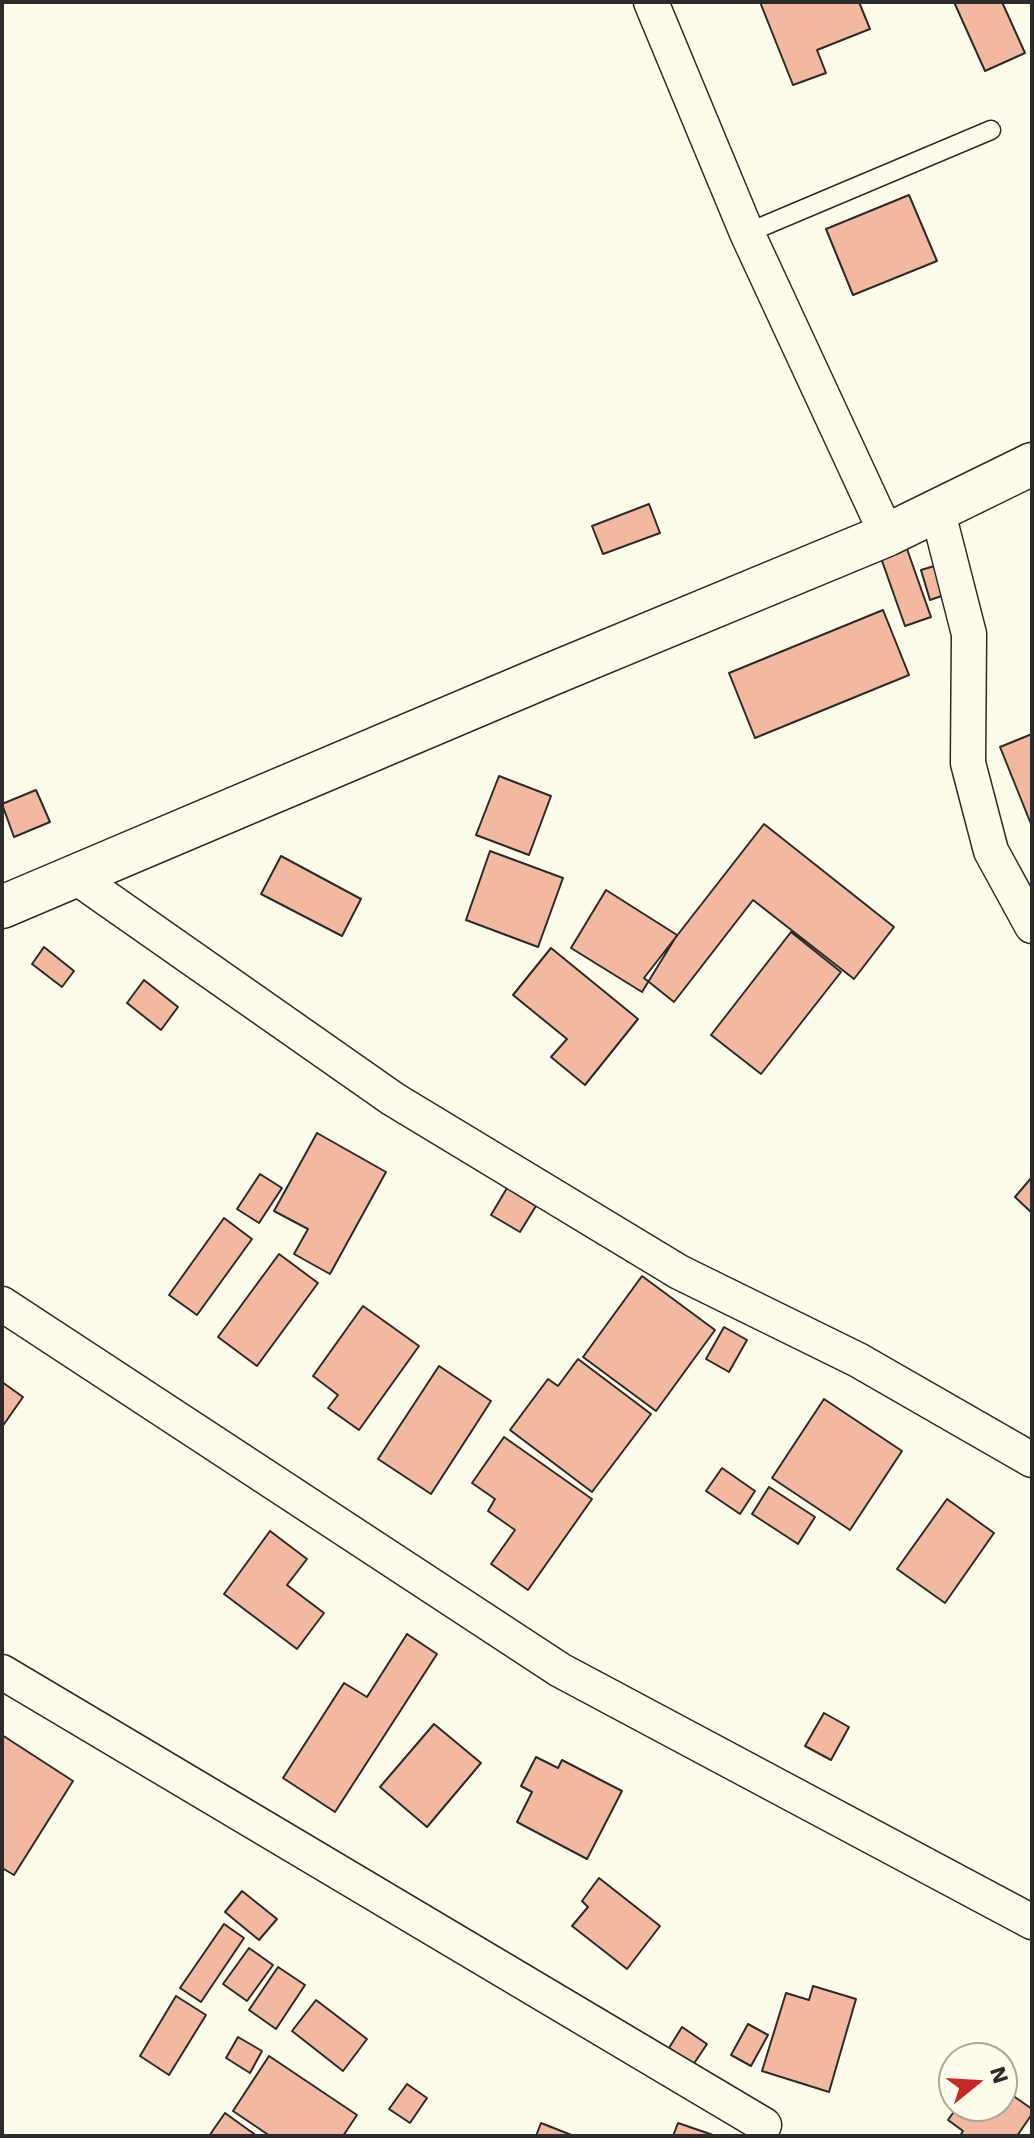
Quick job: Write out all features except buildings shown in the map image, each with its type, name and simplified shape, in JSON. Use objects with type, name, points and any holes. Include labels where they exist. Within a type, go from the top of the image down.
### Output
[{"type":"street","points":[[651,2],[747,233],[887,535]]},
{"type":"street","points":[[2,907],[887,535],[1032,464]]},
{"type":"street","points":[[937,509],[969,634],[968,763],[991,851],[1032,926]]},
{"type":"street","points":[[76,877],[393,1099],[679,1272],[858,1360],[1032,1460]]},
{"type":"street","points":[[2,1304],[560,1670],[1032,1922]]},
{"type":"street","points":[[2,1672],[764,2125]]},
{"type":"lane","points":[[747,233],[991,130]]}]
